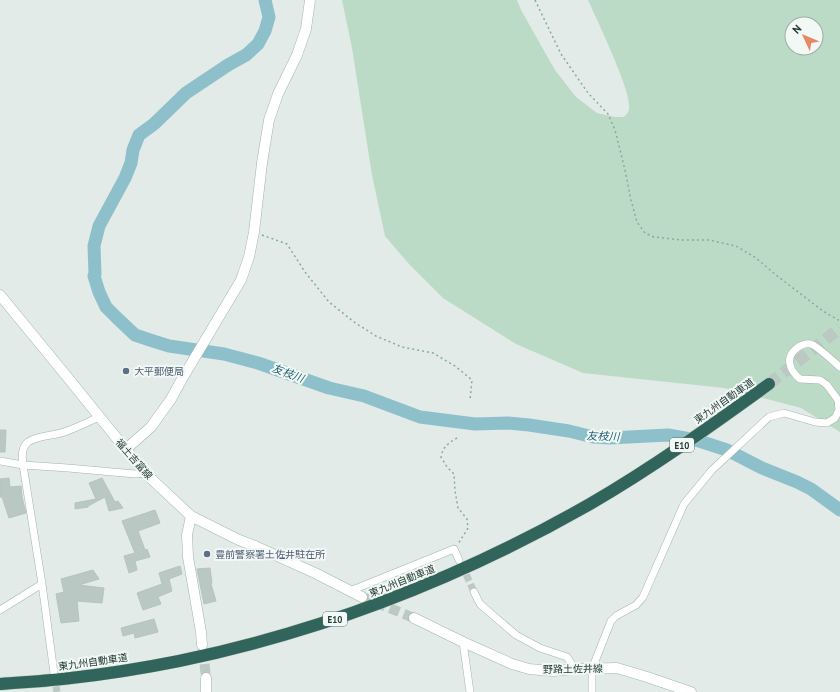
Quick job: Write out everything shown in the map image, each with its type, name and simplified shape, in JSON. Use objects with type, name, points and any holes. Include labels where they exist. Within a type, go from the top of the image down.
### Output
[{"type":"highway","name":"東九州自動車道","points":[[0,684],[71,678],[178,661],[286,635],[347,615],[400,595],[478,562],[585,507],[643,471],[721,419],[769,384]]},
{"type":"main road","points":[[126,449],[151,427],[171,399],[241,280],[249,257],[254,232],[262,163],[269,120],[278,94],[297,55],[306,29],[310,0]]},
{"type":"main road","name":"福土吉富線","points":[[0,295],[145,473],[192,516]]},
{"type":"main road","points":[[202,645],[186,535],[192,516],[239,540],[256,546],[315,573],[362,597]]},
{"type":"main road","name":"野路土佐井線","points":[[414,618],[512,664],[529,669],[553,671],[617,668],[691,692]]},
{"type":"main road","points":[[206,678],[206,692]]},
{"type":"street","points":[[592,692],[592,669],[611,621],[616,616],[636,605],[643,597],[684,504],[712,470],[769,417],[784,413],[816,422],[827,423],[835,418],[839,410],[838,400],[827,385],[820,380],[800,380],[793,373],[789,364],[790,357],[796,349],[804,344],[813,344],[840,367]]},
{"type":"street","points":[[54,673],[22,455],[24,448],[34,439],[66,432],[99,417]]},
{"type":"street","points":[[0,461],[23,466],[68,468],[135,474],[145,473]]},
{"type":"street","points":[[350,591],[454,549],[459,560]]},
{"type":"street","points":[[0,610],[42,584]]},
{"type":"street","points":[[474,592],[480,604],[516,635],[540,648],[566,657],[575,669]]},
{"type":"street","points":[[463,642],[470,692]]},
{"type":"path","points":[[535,0],[560,54],[588,93],[608,114],[616,130],[637,222],[645,233],[654,238],[710,240],[736,246],[756,258],[823,311],[840,321]]},
{"type":"path","points":[[254,232],[287,244],[305,272],[329,302],[354,322],[376,336],[402,346],[433,353],[455,366],[472,380],[470,400]]},
{"type":"path","points":[[454,549],[468,528],[467,519],[458,508],[454,474],[447,467],[441,457],[442,451],[447,444],[457,438]]},
{"type":"green space","points":[[342,0],[517,0],[521,10],[555,70],[576,97],[597,113],[615,117],[624,117],[629,109],[629,101],[625,88],[613,56],[588,0],[840,0],[840,432],[801,408],[724,388],[583,373],[516,344],[443,298],[409,264],[385,236],[372,175],[352,48]]},
{"type":"building","points":[[0,430],[6,430],[5,452],[0,452]]},
{"type":"building","points":[[9,478],[10,487],[21,486],[26,513],[9,518],[2,497],[0,497],[0,479]]},
{"type":"building","points":[[102,478],[115,502],[118,501],[123,508],[109,511],[105,497],[88,507],[75,509],[75,503],[96,499],[89,483]]},
{"type":"building","points":[[155,510],[160,523],[138,531],[145,550],[147,549],[150,557],[135,561],[137,570],[129,573],[124,556],[135,553],[122,521]]},
{"type":"building","points":[[180,566],[182,574],[169,579],[172,591],[158,597],[161,604],[143,610],[137,593],[162,584],[159,573]]},
{"type":"building","points":[[210,568],[211,584],[216,601],[204,604],[197,569]]},
{"type":"building","points":[[93,570],[99,579],[79,585],[104,588],[102,603],[77,601],[79,621],[61,623],[56,594],[64,592],[61,579]]},
{"type":"building","points":[[154,619],[158,632],[135,638],[134,633],[123,636],[121,628]]},
{"type":"waterway","name":"友枝川","points":[[265,0],[269,17],[265,31],[258,44],[246,55],[186,93],[154,124],[139,135],[125,178],[99,226],[94,246],[94,276],[99,292],[106,307],[135,335],[169,346],[224,354],[258,363],[329,388],[364,396],[420,417],[475,424],[508,423],[529,425],[569,431],[593,437],[610,438],[668,435],[696,440],[727,450],[762,468],[797,482],[811,489],[840,510]]},
{"type":"tunnel","points":[[769,384],[840,328]]},
{"type":"tunnel","points":[[462,565],[474,592]]},
{"type":"tunnel","points":[[362,597],[414,618]]},
{"type":"tunnel","points":[[203,649],[206,678]]},
{"type":"tunnel","points":[[54,676],[57,692]]},
{"type":"place","name":"大平郵便局","points":[[126,371]]},
{"type":"place","name":"豊前警察署土佐井駐在所","points":[[207,554]]}]
